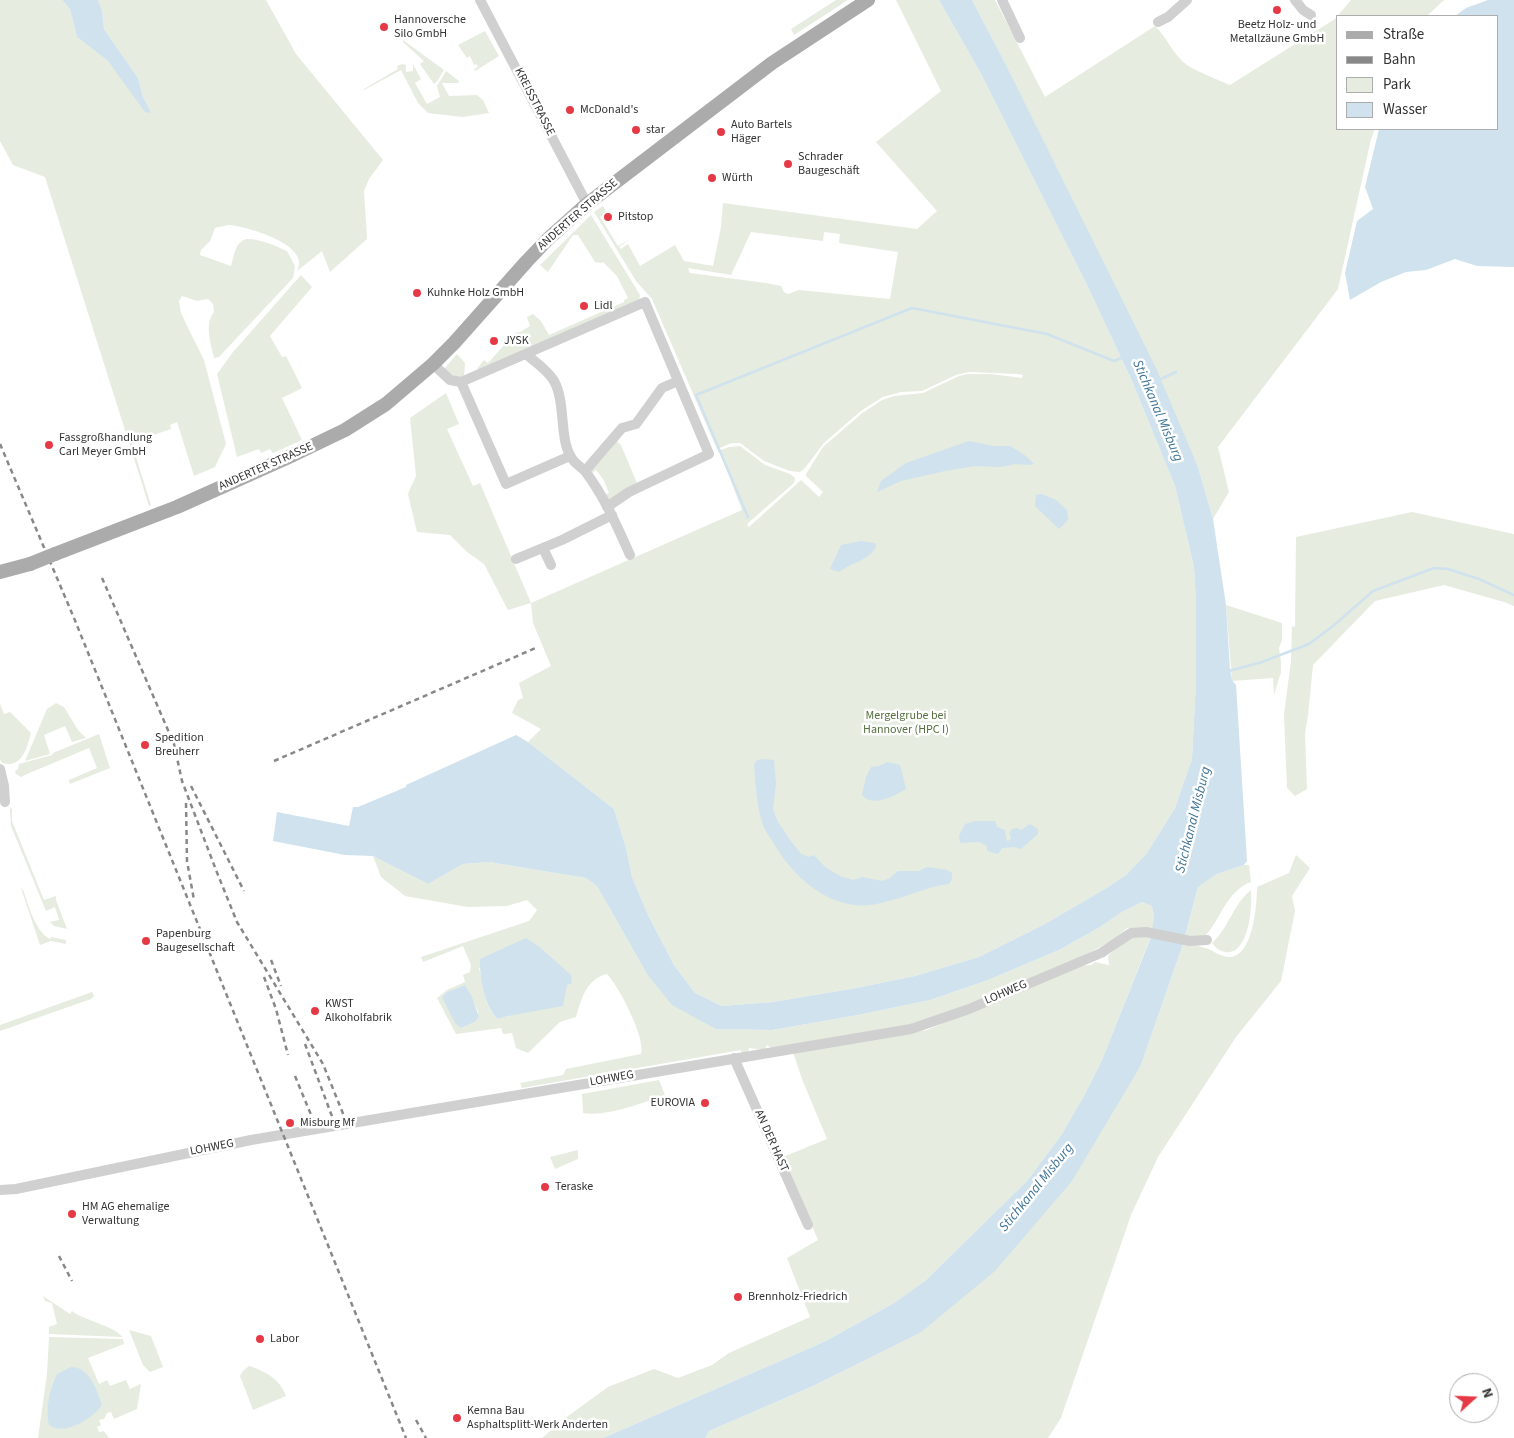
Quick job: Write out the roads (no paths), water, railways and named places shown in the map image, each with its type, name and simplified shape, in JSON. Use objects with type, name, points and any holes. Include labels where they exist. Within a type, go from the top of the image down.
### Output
[{"type":"main road","name":"ANDERTER STRASSE","points":[[0,572],[30,564],[177,507],[322,442],[360,422],[386,404],[433,364],[548,239],[587,204],[772,63],[868,0]]},
{"type":"street","name":"KREISSTRASSE","points":[[480,0],[587,204]]},
{"type":"street","points":[[1002,0],[1020,38]]},
{"type":"street","points":[[1158,22],[1168,17],[1188,0]]},
{"type":"street","points":[[1295,0],[1303,10],[1311,15]]},
{"type":"street","points":[[433,364],[450,380],[461,382],[645,302],[709,454],[629,492],[609,511],[606,519],[516,559]]},
{"type":"street","points":[[526,354],[548,374],[557,386],[566,446],[570,456],[596,484],[630,555]]},
{"type":"street","points":[[585,471],[622,428],[636,424],[662,388],[678,381]]},
{"type":"street","points":[[461,382],[506,484],[570,456]]},
{"type":"street","points":[[543,548],[551,565]]},
{"type":"street","points":[[0,769],[5,802]]},
{"type":"street","name":"LOHWEG","points":[[0,1190],[16,1189],[233,1144],[928,1025],[1101,953],[1126,935],[1146,932],[1190,942],[1207,940]]},
{"type":"street","name":"AN DER HAST","points":[[734,1058],[808,1225]]},
{"type":"water","points":[[62,0],[98,0],[102,10],[104,29],[138,78],[143,97],[151,113],[145,112],[108,61],[77,37],[70,9]]},
{"type":"water","name":"Stichkanal Misburg","points":[[939,0],[972,0],[1156,368],[1198,467],[1213,519],[1226,605],[1230,670],[1232,680],[1236,685],[1247,861],[1244,865],[1217,874],[1198,887],[1183,944],[1141,1065],[1072,1181],[995,1271],[920,1333],[813,1386],[709,1431],[705,1438],[603,1438],[826,1341],[894,1303],[925,1281],[1027,1181],[1062,1134],[1102,1060],[1151,937],[1154,917],[1152,906],[1142,902],[1059,950],[988,980],[930,1000],[772,1030],[716,1029],[672,1005],[647,974],[597,886],[586,878],[489,862],[463,864],[428,884],[373,856],[345,855],[273,841],[277,812],[349,826],[353,807],[358,807],[406,787],[406,785],[516,735],[528,742],[614,809],[626,848],[632,877],[648,915],[674,965],[695,993],[722,1006],[773,1002],[851,989],[915,976],[979,957],[1043,925],[1105,889],[1126,875],[1147,853],[1175,808],[1192,759],[1196,681],[1194,567],[1175,486],[1132,381],[1087,285],[980,72]]},
{"type":"water","points":[[1488,0],[1514,0],[1514,267],[1477,266],[1455,259],[1426,270],[1406,272],[1381,282],[1350,300],[1345,273],[1357,221],[1373,209],[1365,187],[1379,130],[1499,130],[1499,15],[1456,15],[1466,8]]},
{"type":"water","points":[[969,441],[993,446],[1010,446],[1026,456],[1034,464],[1015,464],[1000,467],[975,466],[945,471],[901,481],[877,492],[881,481],[906,463]]},
{"type":"water","points":[[1042,494],[1056,500],[1067,510],[1068,520],[1059,529],[1035,506],[1036,495]]},
{"type":"water","points":[[861,541],[875,543],[876,547],[869,556],[839,572],[830,569],[841,545]]},
{"type":"water","points":[[757,760],[774,760],[776,784],[773,809],[777,820],[801,854],[809,857],[814,855],[825,867],[840,876],[853,880],[862,877],[882,881],[890,878],[898,871],[919,871],[927,867],[947,870],[952,873],[952,879],[949,884],[871,905],[841,902],[813,888],[790,867],[763,825],[757,801],[754,765]]},
{"type":"water","points":[[887,762],[900,765],[906,789],[896,795],[878,801],[867,799],[862,795],[866,777],[871,767]]},
{"type":"water","points":[[975,821],[995,821],[997,827],[1005,830],[1008,842],[1011,838],[1009,833],[1012,829],[1017,828],[1021,830],[1030,824],[1038,829],[1038,834],[1021,849],[1014,847],[1002,848],[998,854],[987,851],[987,846],[979,842],[960,843],[959,836],[965,824]]},
{"type":"water","points":[[526,938],[541,948],[571,975],[572,983],[567,985],[563,1006],[498,1019],[493,1014],[486,1000],[480,959]]},
{"type":"water","points":[[465,985],[472,997],[479,1017],[476,1021],[461,1028],[455,1023],[442,997],[447,992]]},
{"type":"water","points":[[71,1367],[78,1368],[88,1375],[102,1405],[92,1416],[78,1424],[70,1427],[55,1428],[49,1425],[48,1419],[50,1392],[57,1374]]},
{"type":"waterway","points":[[748,517],[696,395],[912,308],[1047,334],[1114,361],[1124,357]]},
{"type":"waterway","points":[[1161,379],[1176,372]]},
{"type":"waterway","points":[[1229,671],[1262,662],[1309,644],[1373,591],[1434,568],[1448,569],[1479,579],[1514,595]]},
{"type":"railway","points":[[0,444],[74,618],[406,1438]]},
{"type":"railway","points":[[102,578],[174,744],[182,781],[237,922],[323,1064],[344,1116]]},
{"type":"railway","points":[[274,761],[538,647]]},
{"type":"railway","points":[[191,786],[244,891]]},
{"type":"railway","points":[[186,803],[187,861],[194,900]]},
{"type":"railway","points":[[271,960],[281,986]]},
{"type":"railway","points":[[264,977],[276,1009],[288,1055]]},
{"type":"railway","points":[[305,1044],[333,1119]]},
{"type":"railway","points":[[295,1076],[314,1122]]},
{"type":"railway","points":[[59,1256],[72,1281]]},
{"type":"railway","points":[[416,1420],[426,1438]]},
{"type":"place","name":"Beetz Holz- und Metallzäune GmbH","points":[[1277,10]]},
{"type":"place","name":"Hannoversche Silo GmbH","points":[[384,27]]},
{"type":"place","name":"McDonald's","points":[[570,110]]},
{"type":"place","name":"star","points":[[636,130]]},
{"type":"place","name":"Auto Bartels Häger","points":[[721,132]]},
{"type":"place","name":"Schrader Baugeschäft","points":[[788,164]]},
{"type":"place","name":"Würth","points":[[712,178]]},
{"type":"place","name":"Pitstop","points":[[608,217]]},
{"type":"place","name":"Kuhnke Holz GmbH","points":[[417,293]]},
{"type":"place","name":"Lidl","points":[[584,306]]},
{"type":"place","name":"JYSK","points":[[494,341]]},
{"type":"place","name":"Fassgroßhandlung Carl Meyer GmbH","points":[[49,445]]},
{"type":"place","name":"Spedition Breuherr","points":[[145,745]]},
{"type":"place","name":"Papenburg Baugesellschaft","points":[[146,941]]},
{"type":"place","name":"KWST Alkoholfabrik","points":[[315,1011]]},
{"type":"place","name":"EUROVIA","points":[[705,1103]]},
{"type":"place","name":"Misburg Mf","points":[[290,1123]]},
{"type":"place","name":"Teraske","points":[[545,1187]]},
{"type":"place","name":"HM AG ehemalige Verwaltung","points":[[72,1214]]},
{"type":"place","name":"Brennholz-Friedrich","points":[[738,1297]]},
{"type":"place","name":"Labor","points":[[260,1339]]},
{"type":"place","name":"Kemna Bau Asphaltsplitt-Werk Anderten","points":[[457,1418]]},
{"type":"park label","name":"Mergelgrube bei Hannover (HPC I)","points":[[906,723]]}]
